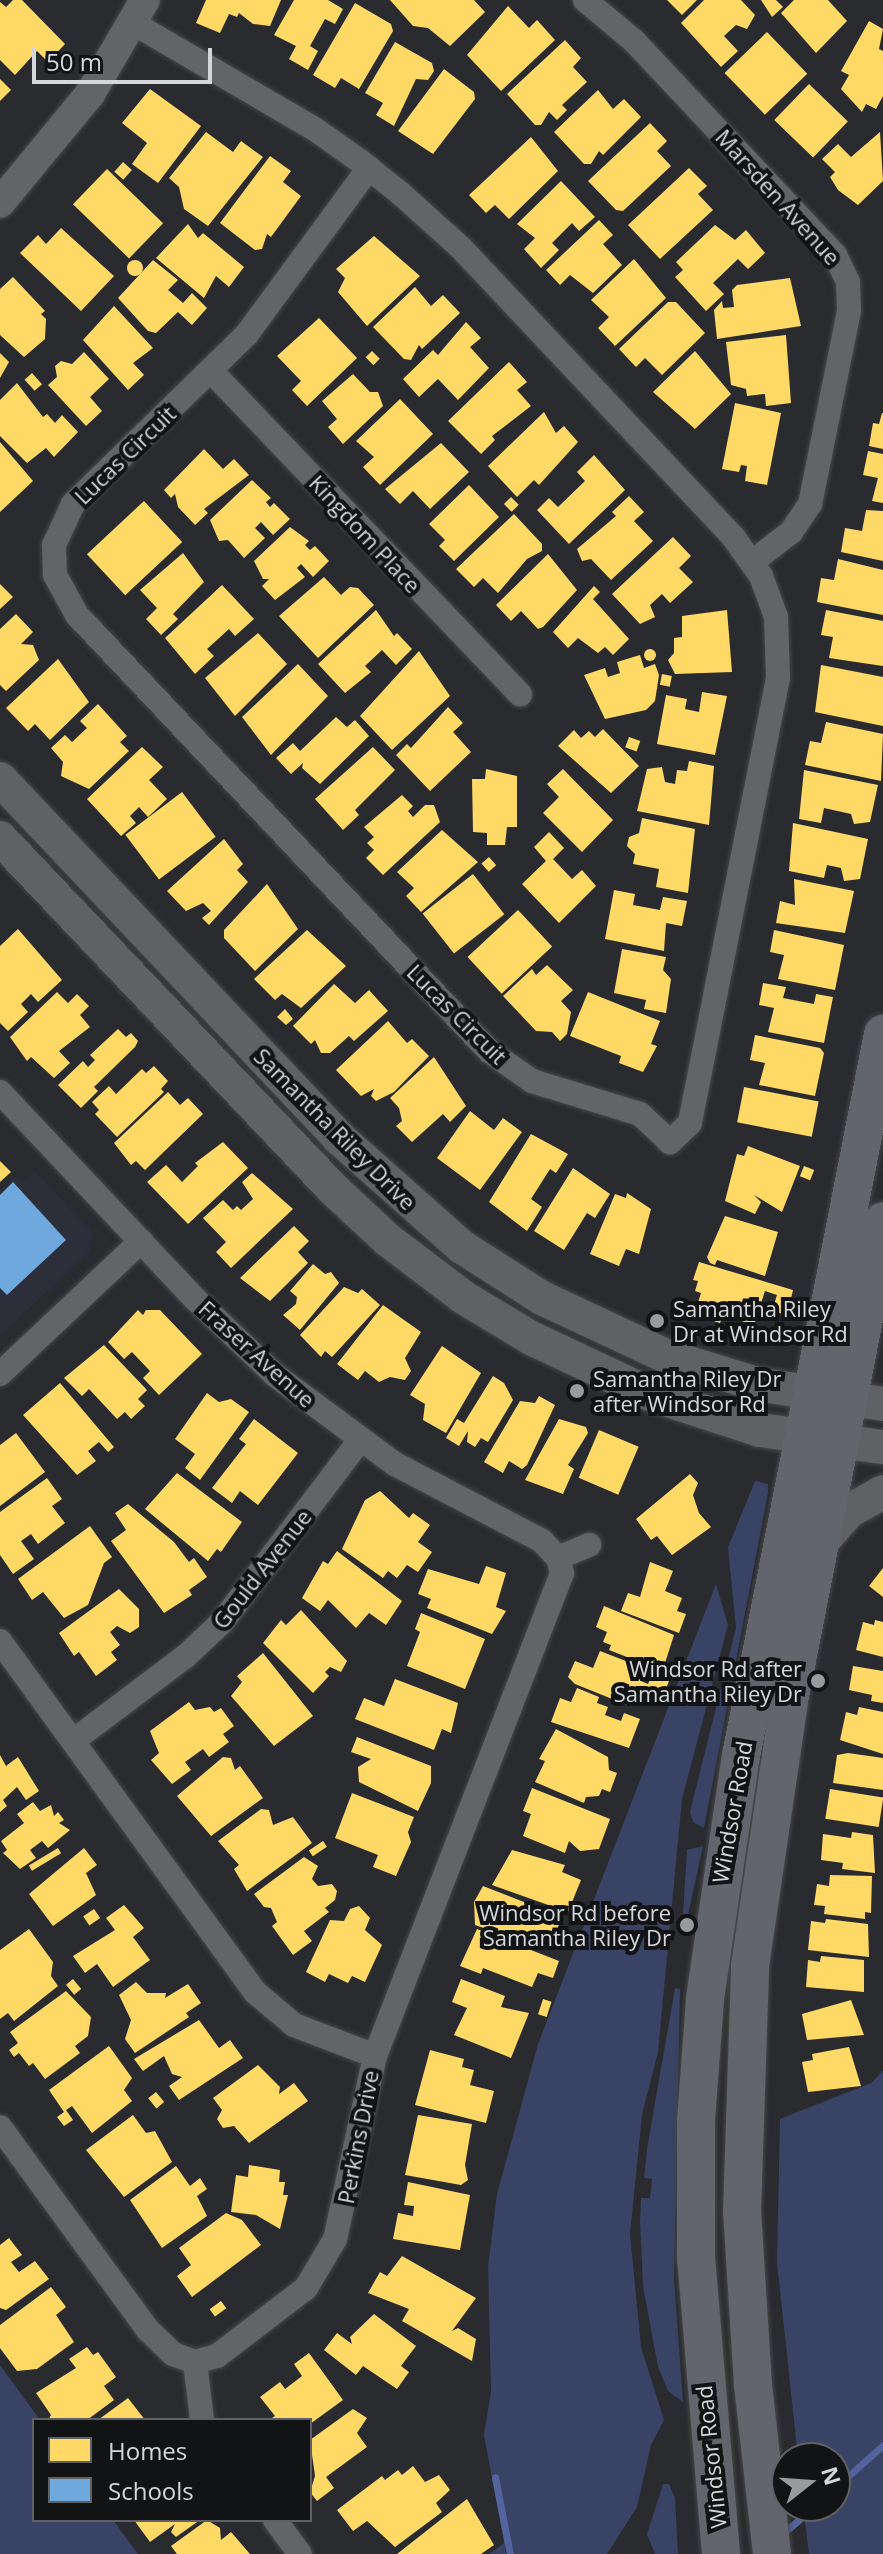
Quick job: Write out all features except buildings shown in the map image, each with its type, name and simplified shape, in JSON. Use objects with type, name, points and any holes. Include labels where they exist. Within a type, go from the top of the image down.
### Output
[{"type":"main road","name":"Samantha Riley Drive","points":[[0,779],[338,1137],[462,1247],[542,1298],[624,1340],[713,1372],[848,1399]]},
{"type":"main road","name":"Samantha Riley Drive","points":[[0,838],[331,1187],[423,1269],[494,1317],[607,1377],[760,1430],[883,1447]]},
{"type":"main road","name":"Windsor Road","points":[[848,1399],[883,1034]]},
{"type":"main road","name":"Windsor Road","points":[[721,2554],[696,2259],[702,2029],[718,1885],[822,1438],[848,1399],[883,1221]]},
{"type":"main road","name":"Windsor Road","points":[[772,2554],[742,2212],[745,2036],[772,1796],[819,1545],[822,1438]]},
{"type":"main road","points":[[819,1545],[849,1511],[883,1492]]},
{"type":"street","name":"Marsden Avenue","points":[[585,0],[634,41],[835,255],[848,282],[849,311],[810,504],[791,532],[752,562]]},
{"type":"street","name":"Lucas Circuit","points":[[139,12],[369,168],[461,248],[752,562],[776,617],[778,678],[690,1123],[670,1142],[640,1114],[540,1085],[489,1051],[67,603],[53,560],[64,516],[212,372],[267,308],[369,168]]},
{"type":"street","points":[[0,203],[60,136],[139,12]]},
{"type":"street","name":"Kingdom Place","points":[[212,372],[520,694]]},
{"type":"street","name":"Fraser Avenue","points":[[0,1092],[247,1350],[359,1441],[432,1486],[542,1541],[558,1558]]},
{"type":"street","points":[[0,1374],[141,1241]]},
{"type":"street","name":"Gould Avenue","points":[[73,1741],[186,1656],[223,1621],[359,1441]]},
{"type":"street","points":[[375,2056],[559,1588],[558,1558],[589,1545]]},
{"type":"street","name":"Perkins Drive","points":[[0,1641],[255,1992],[294,2025],[375,2056],[346,2202],[322,2267],[287,2305],[225,2352],[195,2362]]},
{"type":"street","points":[[0,2127],[148,2330],[173,2354],[195,2362],[202,2418]]},
{"type":"street","points":[[276,2522],[300,2554]]},
{"type":"shaded area","points":[[35,1171],[92,1232],[89,1252],[0,1336],[0,1191],[16,1176],[22,1183]]},
{"type":"shaded area","points":[[755,1481],[768,1484],[768,1493],[704,1828],[693,1822],[690,1812],[736,1628],[728,1547]]},
{"type":"shaded area","points":[[716,1584],[728,1625],[682,1799],[658,2052],[642,2115],[630,2234],[641,2347],[664,2420],[651,2445],[637,2507],[607,2554],[513,2554],[505,2545],[506,2554],[489,2554],[504,2543],[484,2435],[491,2391],[488,2267],[497,2194],[538,2044]]},
{"type":"shaded area","points":[[703,1846],[688,1915],[683,1914],[687,1850]]},
{"type":"shaded area","points":[[675,1988],[680,1989],[674,2277],[683,2402],[668,2391],[658,2367],[643,2286],[640,2222],[641,2198],[650,2198],[652,2179],[644,2178],[647,2149]]},
{"type":"shaded area","points":[[883,2071],[883,2554],[809,2554],[805,2522],[851,2522],[851,2442],[796,2442],[777,2262],[780,2119],[871,2083]]},
{"type":"shaded area","points":[[0,2365],[39,2418],[32,2418],[32,2522],[114,2522],[138,2554],[0,2554]]},
{"type":"shaded area","points":[[663,2484],[669,2484],[675,2498],[678,2554],[655,2554],[647,2534]]},
{"type":"waterway","points":[[851,2474],[883,2445]]},
{"type":"waterway","points":[[495,2477],[510,2554]]},
{"type":"waterway","points":[[781,2535],[796,2522]]},
{"type":"place","name":"Samantha Riley Dr at Windsor Rd","points":[[657,1321]]},
{"type":"place","name":"Samantha Riley Dr after Windsor Rd","points":[[577,1391]]},
{"type":"place","name":"Windsor Rd after Samantha Riley Dr","points":[[818,1681]]},
{"type":"place","name":"Windsor Rd before Samantha Riley Dr","points":[[687,1925]]}]
